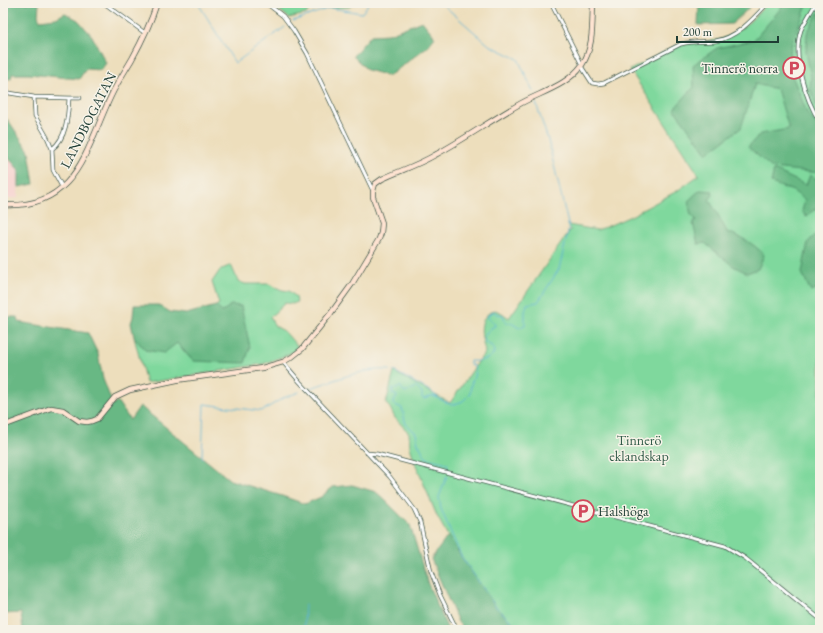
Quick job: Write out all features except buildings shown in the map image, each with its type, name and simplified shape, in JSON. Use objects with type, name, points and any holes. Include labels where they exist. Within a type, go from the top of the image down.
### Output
[{"type":"street","points":[[104,3],[145,33]]},
{"type":"street","name":"LANDBOGATAN","points":[[3,205],[18,206],[37,202],[54,193],[72,178],[84,158],[111,95],[145,33],[157,3]]},
{"type":"street","points":[[266,3],[283,16],[294,30],[307,53],[373,191]]},
{"type":"street","points":[[551,3],[581,66],[592,83],[598,84],[604,83],[681,44],[693,41],[716,41],[727,37],[740,30],[768,3]]},
{"type":"street","points":[[3,426],[51,408],[63,410],[78,421],[92,421],[101,415],[115,397],[130,390],[177,380],[254,370],[283,362],[292,357],[302,349],[331,313],[352,284],[379,239],[382,223],[373,197],[375,184],[378,181],[433,157],[518,104],[557,87],[571,77],[581,66],[590,46],[593,3]]},
{"type":"street","points":[[816,3],[802,30],[799,41],[799,52],[805,88],[813,111],[820,122]]},
{"type":"street","points":[[3,92],[34,97],[80,98]]},
{"type":"street","points":[[34,97],[35,116],[52,149],[53,170],[62,187]]},
{"type":"street","points":[[52,149],[60,142],[66,125],[69,98]]},
{"type":"street","points":[[283,362],[401,490],[414,509],[420,522],[431,572],[440,596],[457,630]]},
{"type":"street","points":[[367,453],[377,454],[725,546],[745,558],[820,619]]},
{"type":"shaded area","points":[[11,160],[19,170],[18,198],[3,199],[3,167]]},
{"type":"green space","points":[[3,3],[39,3],[38,16],[40,20],[56,18],[65,13],[78,20],[92,36],[106,63],[101,70],[86,69],[79,79],[29,74],[12,74],[11,79],[3,78]]},
{"type":"green space","points":[[271,3],[356,3],[349,7],[311,8],[306,14],[289,18]]},
{"type":"green space","points":[[699,3],[754,3],[732,24],[698,25]]},
{"type":"green space","name":"Tinnerö eklandskap","points":[[768,3],[820,3],[820,630],[521,630],[496,607],[454,547],[437,516],[416,465],[410,447],[409,433],[395,418],[386,403],[394,372],[450,403],[485,352],[481,328],[485,318],[489,313],[495,310],[509,318],[571,229],[568,225],[597,230],[606,227],[631,216],[677,191],[699,175],[630,70],[678,45],[720,40],[733,34],[746,25]]},
{"type":"green space","points":[[782,3],[808,3],[792,43],[788,62],[808,115],[820,127],[820,173],[772,168],[748,147],[760,134],[789,129],[777,89],[755,84],[741,128],[707,153],[674,109],[694,87],[693,65],[717,48],[754,40],[782,7]]},
{"type":"green space","points":[[818,13],[820,13],[820,116],[810,89],[811,78],[806,51],[807,33]]},
{"type":"green space","points":[[422,21],[435,37],[428,46],[389,76],[367,70],[353,56],[371,35],[389,34]]},
{"type":"green space","points":[[3,119],[8,120],[29,151],[34,184],[19,187],[19,170],[7,156],[7,151],[3,148]]},
{"type":"green space","points":[[774,170],[806,185],[810,175],[820,181],[820,214],[815,209],[806,217],[802,211],[805,200],[793,191],[771,183]]},
{"type":"green space","points":[[700,190],[712,191],[713,195],[709,200],[727,232],[747,241],[764,255],[758,269],[747,273],[733,266],[705,243],[698,244],[693,223],[696,220],[691,215],[688,201]]},
{"type":"green space","points":[[820,230],[820,287],[811,292],[802,273],[808,242]]},
{"type":"green space","points":[[231,265],[238,281],[245,284],[269,284],[282,290],[289,291],[296,297],[297,302],[293,304],[285,303],[270,317],[275,326],[284,331],[299,348],[287,355],[263,364],[146,383],[134,337],[145,350],[177,343],[193,361],[231,305],[222,312],[216,306],[219,304],[212,282],[220,270]]},
{"type":"green space","points":[[134,305],[159,305],[170,312],[186,314],[216,306],[222,312],[231,305],[241,306],[250,347],[245,363],[193,361],[177,343],[164,353],[145,350],[134,337],[131,323]]},
{"type":"green space","points":[[7,317],[17,317],[18,322],[88,333],[98,354],[103,379],[113,405],[117,401],[130,420],[140,406],[230,480],[305,504],[321,497],[333,487],[352,485],[376,492],[410,525],[428,584],[448,630],[23,630],[21,613],[3,614],[3,319]]},
{"type":"green space","points":[[448,536],[496,607],[521,630],[464,630],[458,622],[431,559]]},
{"type":"waterway","points":[[198,3],[235,63],[285,27]]},
{"type":"waterway","points":[[293,21],[330,8],[362,13],[369,3]]},
{"type":"waterway","points":[[441,3],[489,45],[518,59],[533,91]]},
{"type":"waterway","points":[[448,469],[447,463],[426,458],[418,443],[416,433],[406,424],[402,408],[393,404],[397,397],[396,395],[392,394],[393,388],[397,389],[400,386],[405,393],[416,387],[422,393],[422,398],[424,399],[433,396],[452,405],[463,401],[470,394],[471,384],[474,377],[475,370],[474,366],[470,365],[470,361],[483,360],[490,357],[494,353],[493,347],[484,341],[483,338],[491,328],[495,326],[487,316],[494,311],[496,314],[503,315],[506,323],[511,323],[519,328],[525,325],[525,312],[527,304],[538,302],[559,269],[569,228],[548,140],[536,103]]},
{"type":"waterway","points":[[310,388],[363,372],[384,370],[394,371],[432,392],[438,398]]},
{"type":"waterway","points":[[202,458],[204,404],[261,411],[283,398],[299,392]]},
{"type":"waterway","points":[[447,476],[439,497],[441,509],[461,556],[496,607],[521,630]]},
{"type":"waterway","points":[[304,630],[305,604]]},
{"type":"place","name":"Tinnerö norra","points":[[794,68]]},
{"type":"place","name":"Halshöga","points":[[583,511]]}]
